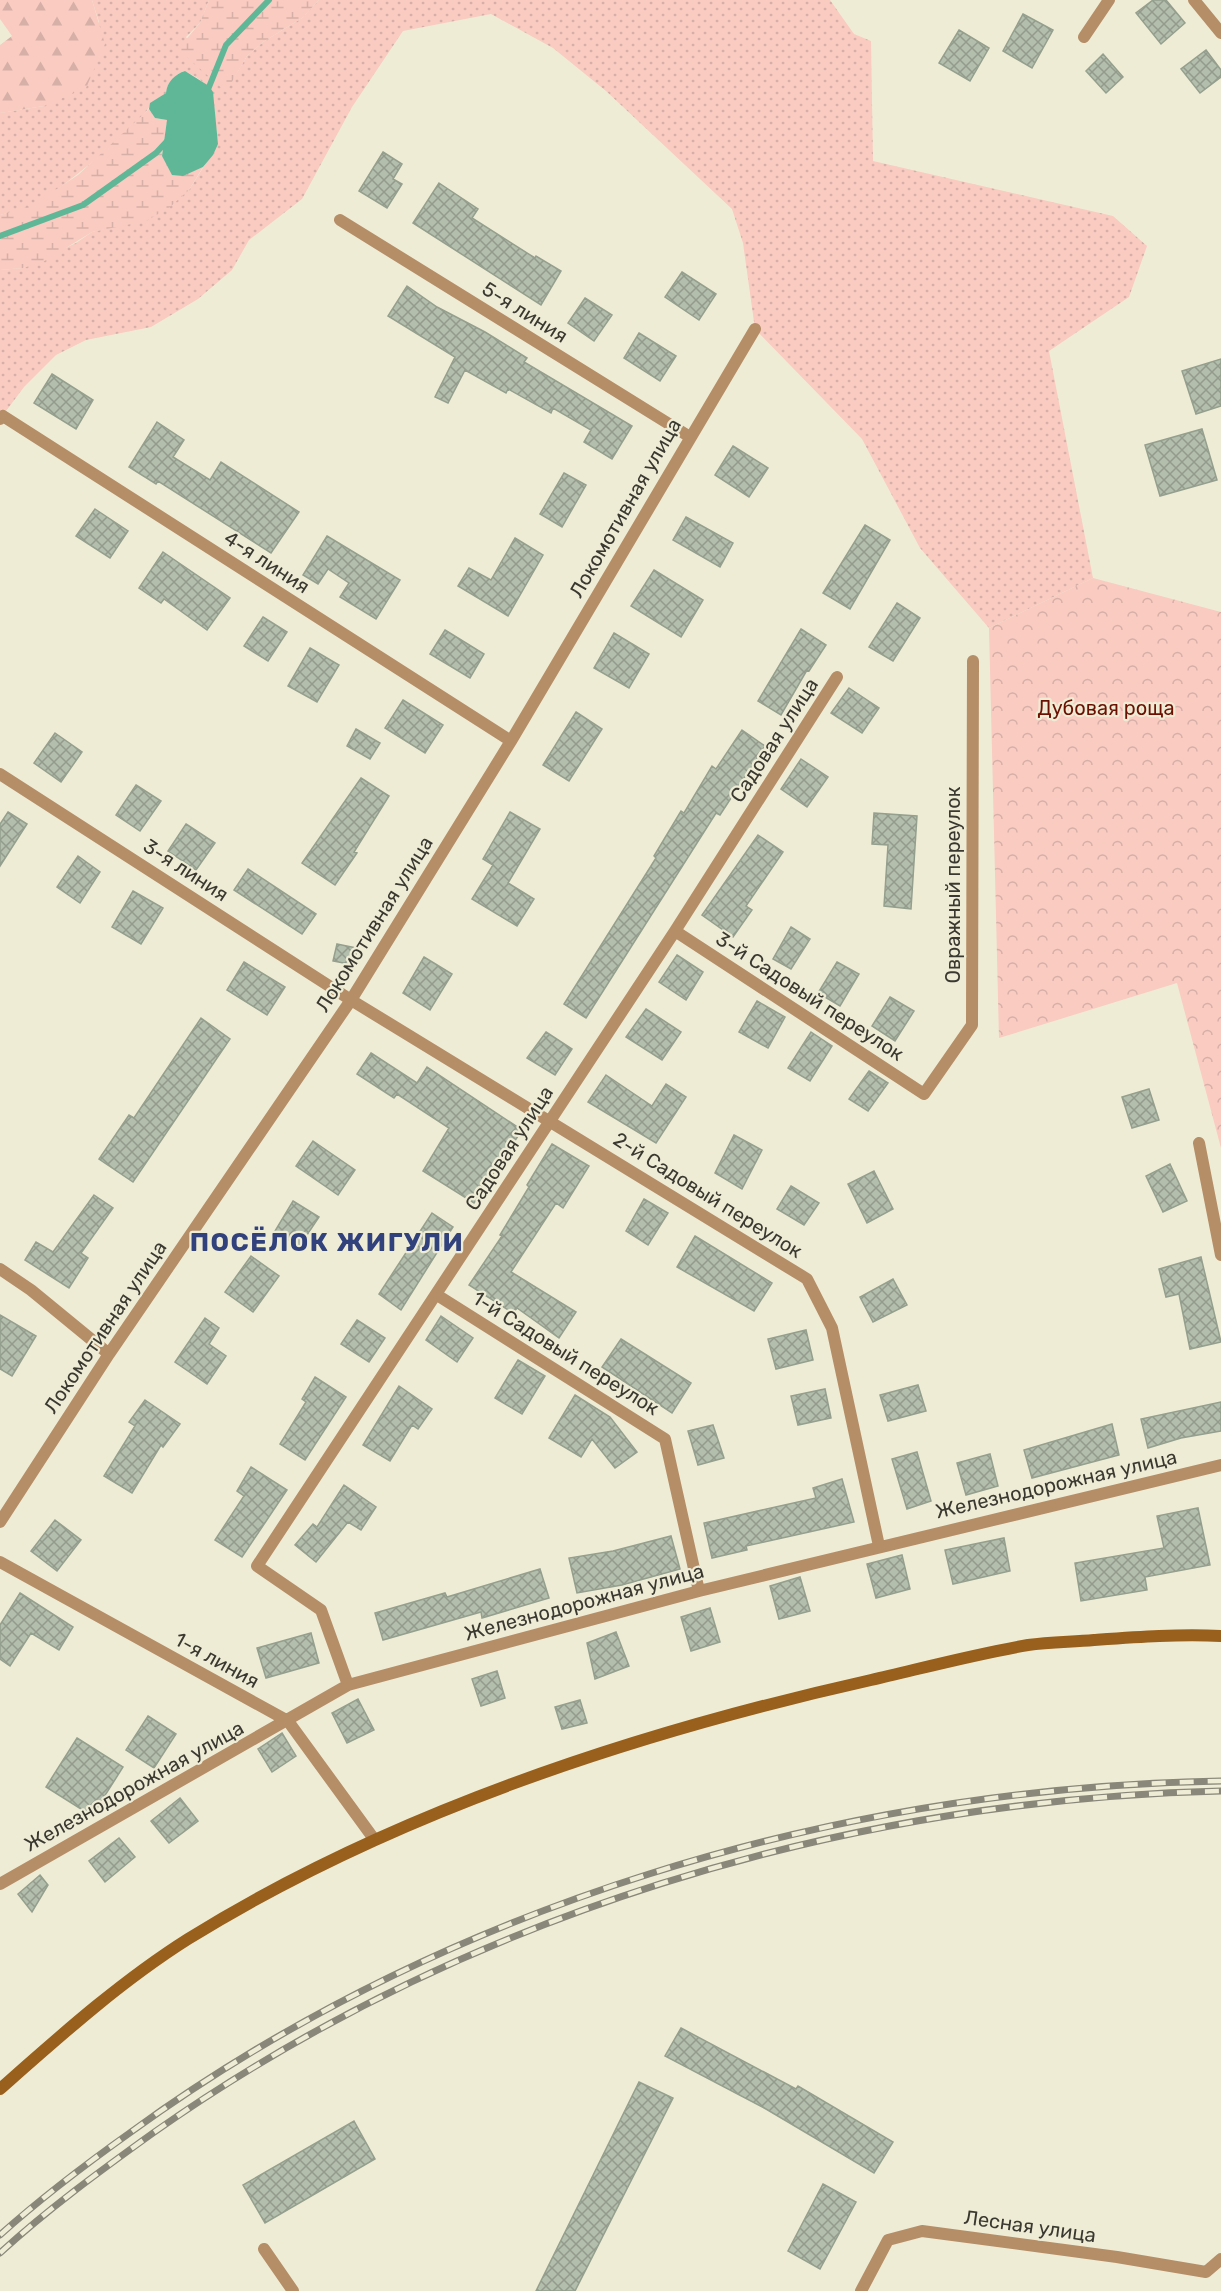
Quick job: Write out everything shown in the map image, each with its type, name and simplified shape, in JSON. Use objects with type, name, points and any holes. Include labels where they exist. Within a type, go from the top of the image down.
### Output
[{"type":"street","points":[[1084,37],[1109,0]]},
{"type":"street","points":[[1194,0],[1221,33]]},
{"type":"street","name":"5-я линия","points":[[340,220],[690,436]]},
{"type":"street","name":"Локомотивная улица","points":[[0,1522],[109,1354],[351,1000],[511,741],[755,329]]},
{"type":"street","name":"4-я линия","points":[[2,417],[511,741]]},
{"type":"street","name":"Овражный переулок","points":[[924,1094],[972,1025],[973,660]]},
{"type":"street","name":"Садовая улица","points":[[348,1685],[321,1610],[257,1566],[675,931],[837,677]]},
{"type":"street","name":"3-я линия","points":[[0,774],[351,1000]]},
{"type":"street","name":"3-й Садовый переулок","points":[[675,931],[924,1094]]},
{"type":"street","name":"2-й Садовый переулок","points":[[351,1000],[807,1279],[832,1328],[879,1546]]},
{"type":"street","points":[[1199,1143],[1221,1255]]},
{"type":"street","points":[[0,1269],[109,1354]]},
{"type":"street","name":"1-й Садовый переулок","points":[[437,1294],[665,1439],[699,1590]]},
{"type":"street","name":"Железнодорожная улица","points":[[0,1884],[348,1685],[699,1590],[1221,1465]]},
{"type":"street","name":"1-я линия","points":[[0,1562],[288,1721],[374,1839]]},
{"type":"street","points":[[0,2089],[75,2022],[186,1941],[278,1886],[374,1839],[557,1768],[757,1706],[1030,1645],[1179,1634],[1221,1636]]},
{"type":"street","name":"Лесная улица","points":[[861,2291],[888,2240],[922,2231],[1117,2257],[1206,2272],[1221,2259]]},
{"type":"street","points":[[264,2249],[293,2291]]},
{"type":"green space","points":[[0,0],[92,0],[105,44],[86,88],[44,106],[0,113],[0,45],[12,36],[0,19]]},
{"type":"green space","points":[[92,0],[209,0],[200,23],[186,37],[226,91],[247,56],[263,42],[302,18],[319,0],[830,0],[854,34],[871,41],[873,161],[1113,216],[1147,246],[1129,297],[1049,351],[1093,578],[989,628],[920,548],[862,439],[755,329],[743,243],[732,209],[606,91],[553,48],[491,14],[403,31],[352,107],[302,199],[249,240],[232,270],[198,299],[151,327],[86,340],[56,355],[24,387],[0,419],[0,270],[23,268],[76,243],[92,232],[126,224],[189,190],[218,144],[212,92],[207,85],[184,71],[172,79],[166,93],[151,103],[133,126],[78,174],[32,206],[0,215],[0,113],[44,106],[99,22]]},
{"type":"green space","points":[[209,0],[319,0],[302,18],[263,42],[247,56],[226,92],[178,49],[200,23]]},
{"type":"green space","points":[[149,109],[155,118],[167,120],[162,156],[183,175],[203,167],[189,190],[170,207],[146,221],[92,232],[43,262],[23,268],[0,270],[0,215],[31,206],[78,175]]},
{"type":"green space","name":"Дубовая роща","points":[[1093,578],[1221,612],[1221,1148],[1177,983],[999,1038],[989,628]]},
{"type":"shaded area","points":[[185,71],[209,86],[213,92],[218,144],[213,155],[203,167],[183,176],[172,175],[162,156],[167,120],[155,118],[149,109],[150,103],[166,93],[172,79]]},
{"type":"building","points":[[1153,0],[1166,0],[1185,23],[1161,44],[1136,13]]},
{"type":"building","points":[[1023,14],[1053,30],[1032,68],[1003,51]]},
{"type":"building","points":[[959,30],[989,48],[970,81],[939,63]]},
{"type":"building","points":[[1206,50],[1221,70],[1221,77],[1200,93],[1181,69]]},
{"type":"building","points":[[1103,54],[1123,77],[1106,93],[1086,71]]},
{"type":"building","points":[[383,152],[402,164],[393,179],[402,184],[387,208],[359,191]]},
{"type":"building","points":[[439,183],[478,209],[472,218],[535,258],[536,256],[561,271],[541,305],[413,223]]},
{"type":"building","points":[[682,272],[716,294],[699,320],[665,297]]},
{"type":"building","points":[[407,286],[437,307],[485,332],[527,358],[524,362],[632,426],[612,459],[584,442],[591,430],[553,408],[551,413],[508,389],[506,393],[465,370],[448,403],[435,397],[455,357],[388,316]]},
{"type":"building","points":[[585,298],[612,315],[594,341],[568,323]]},
{"type":"building","points":[[639,333],[676,356],[660,381],[624,358]]},
{"type":"building","points":[[1221,359],[1221,406],[1196,414],[1182,371]]},
{"type":"building","points":[[52,374],[93,400],[76,429],[34,403]]},
{"type":"building","points":[[157,422],[184,440],[173,457],[210,480],[221,462],[299,512],[271,553],[158,481],[156,484],[129,467]]},
{"type":"building","points":[[1202,429],[1217,480],[1160,496],[1145,445]]},
{"type":"building","points":[[733,446],[768,468],[749,497],[715,475]]},
{"type":"building","points":[[564,473],[586,485],[562,527],[540,514]]},
{"type":"building","points":[[95,509],[128,531],[110,558],[76,536]]},
{"type":"building","points":[[686,517],[733,543],[720,567],[673,540]]},
{"type":"building","points":[[865,525],[890,540],[850,609],[823,593]]},
{"type":"building","points":[[327,536],[400,580],[376,619],[340,597],[349,583],[328,569],[318,584],[303,575]]},
{"type":"building","points":[[515,538],[543,555],[508,616],[458,586],[469,568],[491,580]]},
{"type":"building","points":[[163,552],[230,598],[207,630],[164,599],[161,603],[139,588]]},
{"type":"building","points":[[654,570],[703,600],[681,637],[631,606]]},
{"type":"building","points":[[897,603],[920,618],[893,661],[869,647]]},
{"type":"building","points":[[263,617],[287,632],[268,661],[244,646]]},
{"type":"building","points":[[801,629],[826,645],[809,671],[807,670],[781,715],[758,701]]},
{"type":"building","points":[[445,630],[484,654],[470,678],[430,654]]},
{"type":"building","points":[[614,633],[649,654],[629,688],[594,668]]},
{"type":"building","points":[[310,648],[339,665],[317,702],[288,686]]},
{"type":"building","points":[[849,688],[879,708],[862,733],[831,713]]},
{"type":"building","points":[[403,700],[443,725],[425,753],[385,728]]},
{"type":"building","points":[[576,712],[602,729],[569,781],[543,765]]},
{"type":"building","points":[[356,729],[380,743],[370,759],[347,746]]},
{"type":"building","points":[[742,730],[765,746],[720,815],[716,813],[586,1018],[564,1004],[656,858],[654,856],[681,811],[684,813],[712,766],[716,769]]},
{"type":"building","points":[[55,733],[82,752],[61,782],[34,763]]},
{"type":"building","points":[[801,759],[828,777],[807,807],[781,789]]},
{"type":"building","points":[[361,778],[389,796],[354,852],[357,853],[335,885],[302,863]]},
{"type":"building","points":[[136,785],[161,801],[140,831],[116,815]]},
{"type":"building","points":[[8,812],[27,824],[0,866],[0,824]]},
{"type":"building","points":[[510,812],[540,829],[508,883],[534,899],[517,926],[472,899],[493,865],[483,859]]},
{"type":"building","points":[[874,813],[917,816],[911,909],[884,906],[888,845],[872,844]]},
{"type":"building","points":[[186,824],[215,843],[196,870],[168,851]]},
{"type":"building","points":[[758,835],[783,852],[746,906],[752,910],[733,937],[702,915]]},
{"type":"building","points":[[78,856],[100,872],[80,903],[57,887]]},
{"type":"building","points":[[248,869],[316,914],[302,934],[234,890]]},
{"type":"building","points":[[133,891],[163,908],[141,944],[112,927]]},
{"type":"building","points":[[791,927],[810,939],[791,969],[773,959]]},
{"type":"building","points":[[337,944],[357,948],[354,965],[333,961]]},
{"type":"building","points":[[677,955],[703,972],[686,1000],[659,982]]},
{"type":"building","points":[[424,957],[452,974],[430,1010],[403,993]]},
{"type":"building","points":[[244,962],[285,987],[267,1015],[227,990]]},
{"type":"building","points":[[837,962],[859,974],[840,1006],[818,993]]},
{"type":"building","points":[[890,997],[914,1011],[895,1041],[872,1026]]},
{"type":"building","points":[[757,1001],[785,1017],[768,1048],[739,1032]]},
{"type":"building","points":[[646,1009],[681,1032],[662,1060],[626,1037]]},
{"type":"building","points":[[201,1018],[230,1039],[133,1182],[99,1159],[129,1115],[134,1118]]},
{"type":"building","points":[[546,1032],[572,1049],[555,1075],[527,1058]]},
{"type":"building","points":[[811,1032],[832,1046],[810,1081],[788,1068]]},
{"type":"building","points":[[371,1053],[417,1083],[427,1067],[522,1130],[474,1203],[423,1171],[449,1128],[397,1094],[394,1098],[357,1074]]},
{"type":"building","points":[[869,1071],[888,1083],[868,1111],[849,1099]]},
{"type":"building","points":[[606,1075],[652,1106],[666,1084],[686,1097],[656,1143],[588,1102]]},
{"type":"building","points":[[1149,1089],[1159,1120],[1132,1128],[1122,1097]]},
{"type":"building","points":[[734,1135],[762,1150],[742,1189],[715,1173]]},
{"type":"building","points":[[313,1141],[355,1170],[338,1195],[296,1166]]},
{"type":"building","points":[[552,1144],[589,1166],[563,1208],[556,1203],[511,1272],[576,1312],[559,1338],[517,1308],[513,1313],[469,1285],[502,1236],[500,1235],[529,1187],[527,1185]]},
{"type":"building","points":[[1170,1164],[1187,1201],[1163,1212],[1146,1176]]},
{"type":"building","points":[[874,1171],[893,1209],[867,1223],[848,1184]]},
{"type":"building","points":[[791,1186],[819,1203],[804,1225],[777,1209]]},
{"type":"building","points":[[94,1195],[113,1208],[81,1253],[88,1258],[69,1288],[25,1260],[36,1242],[53,1252]]},
{"type":"building","points":[[644,1199],[668,1213],[648,1245],[626,1231]]},
{"type":"building","points":[[293,1201],[319,1217],[299,1247],[275,1231]]},
{"type":"building","points":[[432,1213],[453,1227],[401,1310],[379,1294]]},
{"type":"building","points":[[695,1236],[772,1283],[754,1311],[677,1267]]},
{"type":"building","points":[[251,1256],[279,1276],[253,1312],[225,1292]]},
{"type":"building","points":[[1201,1257],[1221,1342],[1190,1349],[1179,1294],[1166,1297],[1159,1269]]},
{"type":"building","points":[[893,1279],[907,1305],[873,1322],[860,1297]]},
{"type":"building","points":[[0,1315],[36,1336],[12,1376],[0,1369]]},
{"type":"building","points":[[441,1316],[473,1338],[457,1362],[426,1340]]},
{"type":"building","points":[[205,1318],[219,1328],[209,1344],[226,1356],[207,1384],[175,1362]]},
{"type":"building","points":[[357,1320],[385,1338],[369,1362],[341,1344]]},
{"type":"building","points":[[806,1330],[813,1360],[776,1369],[768,1339]]},
{"type":"building","points":[[621,1339],[691,1383],[672,1413],[602,1367]]},
{"type":"building","points":[[518,1360],[545,1376],[522,1414],[495,1398]]},
{"type":"building","points":[[315,1377],[346,1397],[305,1460],[280,1444],[306,1402],[302,1399]]},
{"type":"building","points":[[918,1385],[926,1411],[888,1421],[880,1395]]},
{"type":"building","points":[[399,1386],[432,1409],[418,1429],[412,1425],[390,1461],[363,1445]]},
{"type":"building","points":[[825,1389],[831,1418],[798,1425],[791,1396]]},
{"type":"building","points":[[575,1395],[610,1417],[637,1452],[615,1468],[592,1439],[581,1457],[549,1438]]},
{"type":"building","points":[[145,1400],[180,1424],[163,1447],[161,1445],[132,1493],[104,1476],[135,1426],[129,1422]]},
{"type":"building","points":[[1221,1402],[1221,1431],[1181,1438],[1148,1448],[1141,1419]]},
{"type":"building","points":[[1112,1424],[1119,1455],[1032,1478],[1024,1450]]},
{"type":"building","points":[[713,1425],[724,1458],[698,1465],[688,1431]]},
{"type":"building","points":[[917,1452],[931,1501],[907,1509],[892,1459]]},
{"type":"building","points":[[990,1454],[998,1486],[966,1495],[957,1463]]},
{"type":"building","points":[[251,1467],[287,1490],[242,1557],[215,1540],[244,1496],[237,1491]]},
{"type":"building","points":[[842,1479],[854,1522],[746,1546],[747,1550],[712,1558],[704,1523],[816,1498],[813,1488]]},
{"type":"building","points":[[344,1485],[376,1507],[361,1530],[348,1522],[316,1562],[295,1545],[313,1524],[317,1527]]},
{"type":"building","points":[[1198,1508],[1210,1565],[1145,1577],[1147,1590],[1081,1601],[1075,1563],[1164,1548],[1157,1516]]},
{"type":"building","points":[[55,1520],[81,1540],[57,1571],[31,1551]]},
{"type":"building","points":[[671,1536],[680,1569],[622,1585],[577,1593],[569,1558],[613,1551]]},
{"type":"building","points":[[1004,1538],[1010,1571],[953,1584],[945,1550]]},
{"type":"building","points":[[902,1555],[910,1589],[876,1598],[867,1564]]},
{"type":"building","points":[[540,1569],[549,1598],[482,1618],[481,1612],[383,1640],[375,1613],[445,1593],[447,1597]]},
{"type":"building","points":[[800,1577],[810,1611],[779,1619],[770,1586]]},
{"type":"building","points":[[20,1593],[73,1627],[59,1650],[31,1633],[10,1666],[0,1659],[0,1625]]},
{"type":"building","points":[[710,1608],[720,1642],[691,1651],[681,1617]]},
{"type":"building","points":[[616,1632],[629,1666],[595,1679],[587,1643]]},
{"type":"building","points":[[311,1633],[319,1663],[266,1678],[257,1648]]},
{"type":"building","points":[[497,1671],[505,1698],[481,1706],[472,1679]]},
{"type":"building","points":[[358,1699],[374,1730],[347,1743],[332,1713]]},
{"type":"building","points":[[580,1700],[587,1723],[562,1729],[555,1707]]},
{"type":"building","points":[[148,1716],[176,1734],[154,1768],[126,1750]]},
{"type":"building","points":[[282,1733],[296,1756],[272,1772],[258,1749]]},
{"type":"building","points":[[77,1738],[123,1767],[92,1816],[46,1787]]},
{"type":"building","points":[[180,1798],[198,1821],[169,1843],[151,1821]]},
{"type":"building","points":[[119,1838],[135,1857],[105,1882],[89,1861]]},
{"type":"building","points":[[40,1875],[48,1885],[32,1912],[18,1894]]},
{"type":"building","points":[[681,2028],[796,2089],[798,2086],[893,2142],[874,2173],[766,2109],[665,2056]]},
{"type":"building","points":[[639,2082],[673,2098],[575,2291],[536,2291]]},
{"type":"building","points":[[354,2121],[375,2159],[265,2223],[243,2185]]},
{"type":"building","points":[[823,2184],[856,2202],[820,2269],[788,2251]]},
{"type":"waterway","points":[[207,92],[226,45],[269,0]]},
{"type":"waterway","points":[[0,236],[83,205],[156,153],[169,139]]},
{"type":"railway","points":[[0,2235],[114,2144],[252,2052],[379,1982],[512,1923],[649,1874],[789,1835],[932,1807],[1076,1789],[1221,1781]]},
{"type":"railway","points":[[0,2253],[56,2206],[133,2147],[272,2056],[397,1989],[527,1931],[661,1884],[798,1846],[938,1818],[1079,1799],[1221,1791]]},
{"type":"district","name":"ПОСЁЛОК ЖИГУЛИ","points":[[327,1242]]}]
